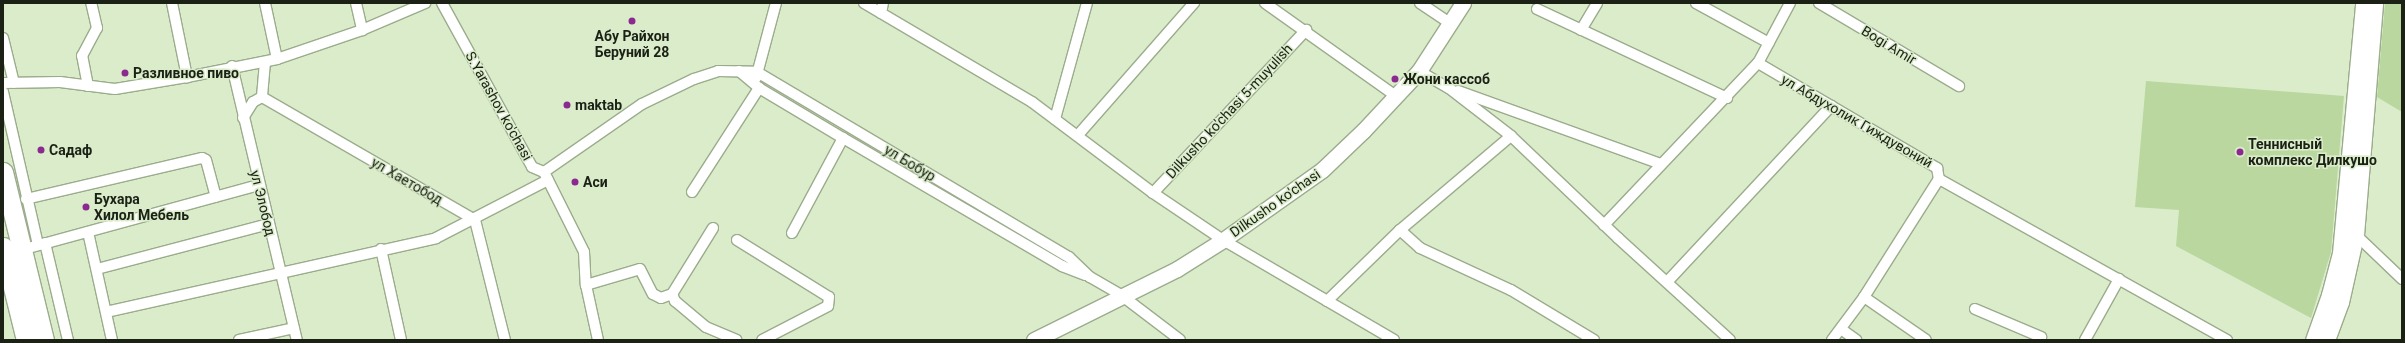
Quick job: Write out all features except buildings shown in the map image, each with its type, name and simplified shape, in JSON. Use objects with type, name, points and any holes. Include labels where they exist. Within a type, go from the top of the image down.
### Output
[{"type":"highway","points":[[3,172],[35,246],[44,340]]},
{"type":"highway","points":[[3,248],[26,340]]},
{"type":"main road","name":"Dilkusho ko'chasi","points":[[1034,340],[1176,268],[1223,240],[1322,170],[1419,71],[1463,3]]},
{"type":"main road","points":[[2313,340],[2329,295],[2340,253],[2363,3]]},
{"type":"main road","points":[[2327,340],[2342,302],[2356,235],[2375,3]]},
{"type":"street","points":[[88,86],[82,56],[98,28],[92,3]]},
{"type":"street","points":[[172,3],[187,77]]},
{"type":"street","points":[[265,3],[277,59]]},
{"type":"street","points":[[356,3],[362,30]]},
{"type":"street","points":[[3,82],[60,82],[115,89],[187,77],[232,66],[277,59],[362,30],[425,3]]},
{"type":"street","name":"S.Yarashov ko'chasi","points":[[442,3],[532,166],[546,176],[584,252],[586,285],[598,340]]},
{"type":"street","points":[[692,192],[756,87],[757,72],[776,3]]},
{"type":"street","points":[[864,3],[1032,102],[1078,135],[1153,193],[1223,240],[1394,340]]},
{"type":"street","points":[[881,13],[883,3]]},
{"type":"street","points":[[1055,119],[1087,3]]},
{"type":"street","points":[[1078,135],[1194,3]]},
{"type":"street","points":[[1265,3],[1306,30],[1396,96]]},
{"type":"street","points":[[1420,3],[1450,23]]},
{"type":"street","points":[[1581,30],[1597,3]]},
{"type":"street","points":[[1696,3],[1769,43]]},
{"type":"street","points":[[1604,225],[1726,98],[1758,62],[1790,3]]},
{"type":"street","points":[[1819,3],[1959,86]]},
{"type":"street","points":[[1537,9],[1726,98]]},
{"type":"street","name":"Dilkusho ko'chasi 5-muyulish","points":[[1153,193],[1306,30]]},
{"type":"street","points":[[3,38],[14,83]]},
{"type":"street","points":[[243,118],[253,102],[262,97],[265,62]]},
{"type":"street","name":"ул Абдухолик Гиждувоний","points":[[1758,62],[1937,168],[1939,179],[2227,340]]},
{"type":"street","name":"ул Элобод","points":[[232,66],[258,185],[297,340]]},
{"type":"street","points":[[106,312],[281,274],[381,249],[436,238],[474,220],[546,176],[642,104],[694,79],[718,71],[757,72]]},
{"type":"street","points":[[739,71],[756,87],[842,138],[1062,266],[1090,277]]},
{"type":"street","points":[[1419,71],[1449,88],[1511,136],[1604,225],[1730,340]]},
{"type":"street","name":"ул Бобур","points":[[757,72],[1069,257],[1090,277],[1121,295],[1180,340]]},
{"type":"street","points":[[1449,88],[1661,164]]},
{"type":"street","points":[[3,92],[35,246],[68,340]]},
{"type":"street","name":"ул Хаетобод","points":[[262,97],[474,220]]},
{"type":"street","points":[[1667,282],[1830,106]]},
{"type":"street","points":[[1327,301],[1400,230],[1511,136]]},
{"type":"street","points":[[792,233],[842,138]]},
{"type":"street","points":[[26,199],[202,158],[206,160],[216,197]]},
{"type":"street","points":[[1832,340],[1864,297],[1939,179]]},
{"type":"street","points":[[35,246],[258,185]]},
{"type":"street","points":[[474,220],[505,340]]},
{"type":"street","points":[[97,269],[268,224]]},
{"type":"street","points":[[586,285],[640,269],[653,294],[661,298],[672,294],[713,228]]},
{"type":"street","points":[[1400,230],[1420,248],[1511,290],[1594,340]]},
{"type":"street","points":[[88,232],[112,340]]},
{"type":"street","points":[[2356,235],[2402,279]]},
{"type":"street","points":[[737,240],[829,297],[828,306],[762,340]]},
{"type":"street","points":[[381,249],[401,340]]},
{"type":"street","points":[[2085,340],[2119,279]]},
{"type":"street","points":[[672,294],[676,301],[706,327],[736,340]]},
{"type":"street","points":[[1864,297],[1926,340]]},
{"type":"street","points":[[1976,309],[2042,339]]},
{"type":"street","points":[[239,340],[294,328]]},
{"type":"street","points":[[1841,329],[1856,340]]},
{"type":"green space","points":[[2385,3],[2402,3],[2402,112],[2377,97]]},
{"type":"green space","name":"Теннисный комплекс Дилкушо","points":[[2146,81],[2344,96],[2331,252],[2311,318],[2176,246],[2179,210],[2135,207]]},
{"type":"place","name":"Абу Райхон Беруний 28","points":[[632,21]]},
{"type":"place","name":"Разливное пиво","points":[[125,73]]},
{"type":"place","name":"Жони кассоб","points":[[1395,79]]},
{"type":"place","name":"maktab","points":[[567,105]]},
{"type":"place","name":"Садаф","points":[[41,150]]},
{"type":"place","name":"Теннисный комплекс Дилкушо","points":[[2240,152]]},
{"type":"place","name":"Аси","points":[[575,182]]},
{"type":"place","name":"Бухара Хилол Мебель","points":[[86,207]]}]
